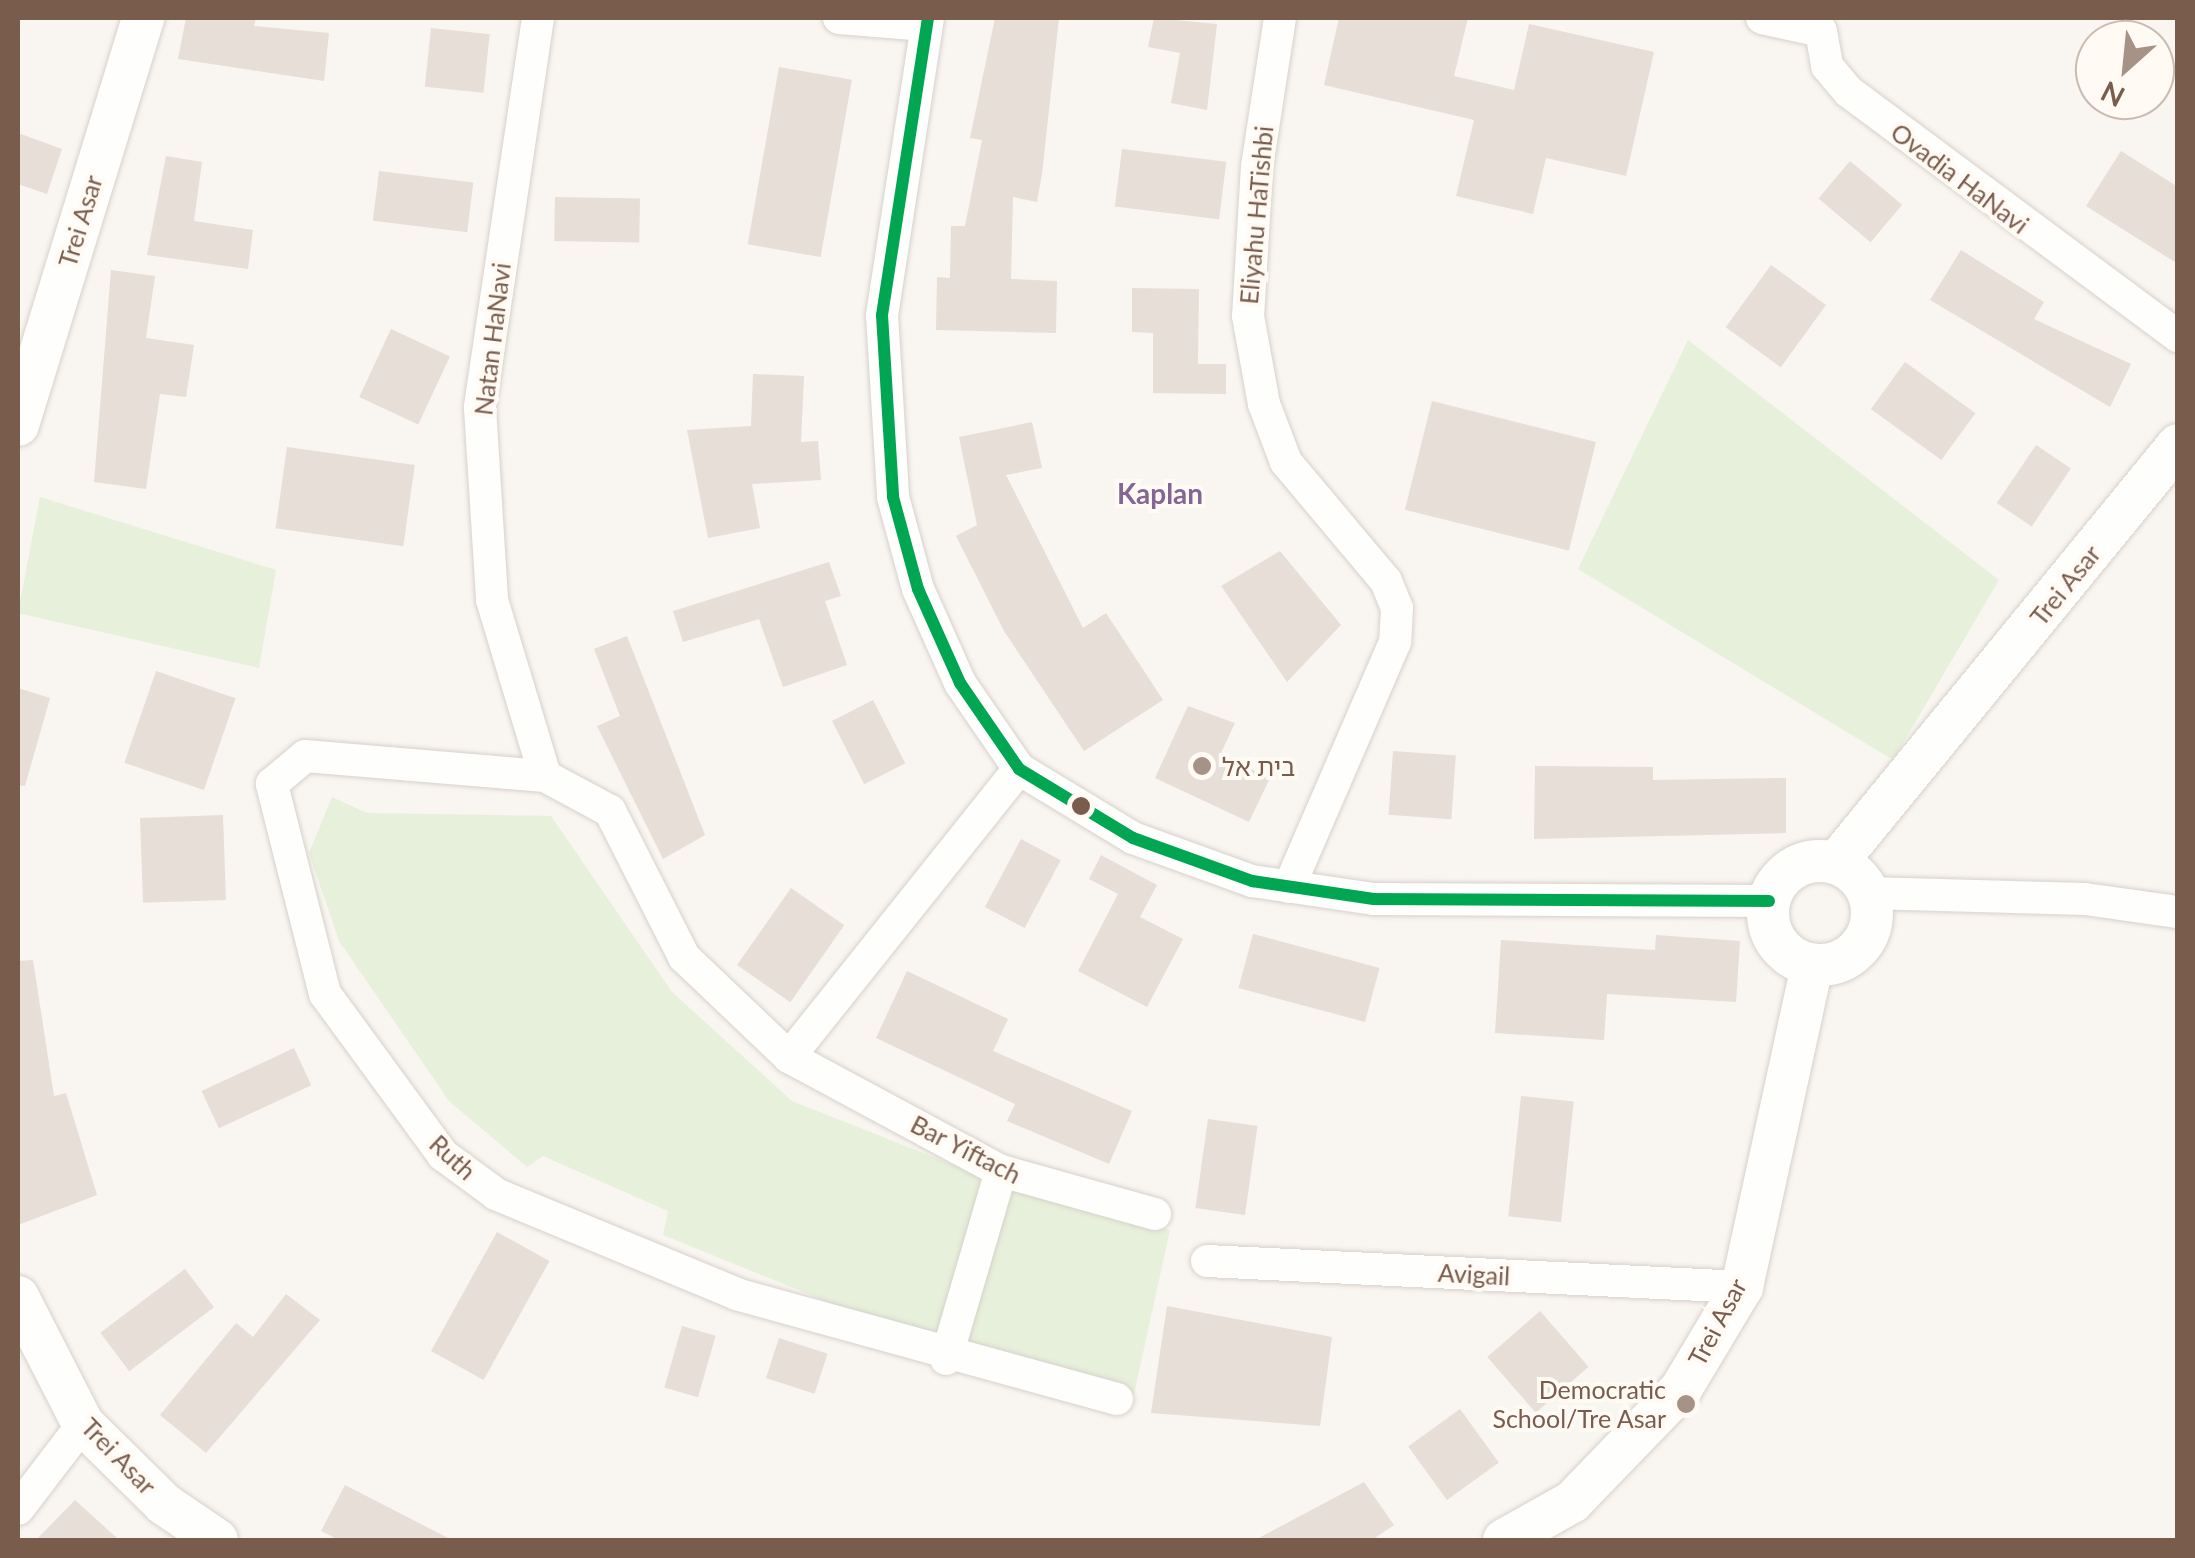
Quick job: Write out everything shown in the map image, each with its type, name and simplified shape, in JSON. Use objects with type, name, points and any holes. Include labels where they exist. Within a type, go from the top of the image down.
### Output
[{"type":"street","name":"Trei Asar","points":[[18,424],[143,18]]},
{"type":"street","name":"Natan HaNavi","points":[[538,18],[480,408],[492,600],[544,776]]},
{"type":"street","points":[[839,18],[927,21],[882,315],[894,497],[918,588],[960,683],[1019,769],[1133,838],[1289,887],[1374,898],[1769,901]]},
{"type":"street","name":"Eliyahu HaTishbi","points":[[1280,18],[1257,166],[1248,316],[1264,404],[1286,462],[1386,581],[1396,608],[1395,642],[1289,887]]},
{"type":"street","name":"Ovadia HaNavi","points":[[1762,18],[1821,31],[1827,66],[1849,92],[2178,336]]},
{"type":"street","name":"Trei Asar","points":[[1836,863],[2178,445]]},
{"type":"street","name":"Ruth","points":[[544,776],[305,756],[286,764],[270,805],[324,994],[443,1155],[496,1194],[737,1294],[946,1359],[1117,1399]]},
{"type":"street","points":[[789,1057],[1019,769]]},
{"type":"street","name":"Bar Yiftach","points":[[544,776],[610,811],[684,957],[789,1057],[1000,1171],[1154,1214]]},
{"type":"street","points":[[1868,892],[1861,946],[1812,965],[1773,936],[1769,901],[1801,865],[1836,863],[1868,892],[2085,900],[2178,912]]},
{"type":"street","name":"Trei Asar","points":[[1504,1540],[1572,1502],[1681,1389],[1742,1287],[1812,965]]},
{"type":"street","points":[[946,1359],[1000,1171]]},
{"type":"street","name":"Avigail","points":[[1206,1261],[1742,1287]]},
{"type":"street","name":"Trei Asar","points":[[18,1297],[83,1424],[217,1540]]},
{"type":"street","points":[[18,1509],[83,1424]]},
{"type":"green space","points":[[1688,340],[1999,580],[1893,760],[1578,569]]},
{"type":"green space","points":[[40,497],[276,570],[259,668],[18,613]]},
{"type":"green space","points":[[332,797],[367,813],[551,816],[672,992],[792,1101],[984,1177],[1170,1230],[1134,1394],[887,1326],[663,1235],[668,1211],[543,1156],[527,1167],[449,1101],[339,941],[309,853]]},
{"type":"building","points":[[186,18],[256,18],[254,26],[329,33],[324,81],[178,59]]},
{"type":"building","points":[[995,18],[1059,18],[1037,202],[1013,197],[1011,279],[1057,281],[1056,333],[936,330],[937,277],[950,278],[951,226],[965,226],[982,140],[970,138]]},
{"type":"building","points":[[1154,18],[1217,24],[1207,110],[1171,103],[1180,53],[1148,47]]},
{"type":"building","points":[[1339,18],[1468,18],[1454,76],[1514,90],[1529,24],[1654,52],[1626,176],[1546,158],[1533,214],[1456,196],[1474,120],[1324,85]]},
{"type":"building","points":[[431,28],[490,34],[484,93],[425,87]]},
{"type":"building","points":[[779,67],[852,80],[821,257],[748,244]]},
{"type":"building","points":[[18,133],[62,149],[47,194],[18,184]]},
{"type":"building","points":[[1122,149],[1226,162],[1219,219],[1115,207]]},
{"type":"building","points":[[2121,151],[2178,187],[2178,264],[2086,206]]},
{"type":"building","points":[[166,156],[202,162],[194,221],[253,230],[248,269],[147,255]]},
{"type":"building","points":[[1850,161],[1902,205],[1871,242],[1819,199]]},
{"type":"building","points":[[379,171],[473,183],[467,232],[373,221]]},
{"type":"building","points":[[555,197],[640,198],[639,242],[554,241]]},
{"type":"building","points":[[1961,250],[2044,302],[2034,319],[2131,364],[2110,407],[1930,300]]},
{"type":"building","points":[[1771,265],[1826,305],[1781,367],[1726,327]]},
{"type":"building","points":[[111,270],[155,276],[146,338],[194,345],[186,397],[160,394],[146,489],[94,482]]},
{"type":"building","points":[[1132,288],[1199,289],[1198,364],[1226,364],[1226,394],[1153,393],[1153,333],[1132,332]]},
{"type":"building","points":[[391,329],[450,356],[418,424],[359,397]]},
{"type":"building","points":[[1905,362],[1975,413],[1941,460],[1871,409]]},
{"type":"building","points":[[753,374],[804,376],[801,442],[818,441],[821,480],[752,484],[760,528],[708,538],[687,430],[751,426]]},
{"type":"building","points":[[1432,401],[1596,442],[1569,551],[1405,510]]},
{"type":"building","points":[[1032,422],[1042,468],[1006,475],[1083,628],[1106,613],[1163,700],[1084,751],[1004,631],[956,536],[977,525],[959,437]]},
{"type":"building","points":[[2036,445],[2071,468],[2032,527],[1997,503]]},
{"type":"building","points":[[287,447],[415,465],[403,546],[276,528]]},
{"type":"building","points":[[1280,551],[1341,625],[1287,682],[1221,586]]},
{"type":"building","points":[[829,562],[841,596],[825,601],[847,665],[783,687],[759,619],[683,642],[673,611]]},
{"type":"building","points":[[627,636],[705,835],[663,859],[597,726],[620,716],[594,649]]},
{"type":"building","points":[[156,671],[235,698],[204,790],[124,763]]},
{"type":"building","points":[[18,688],[50,698],[25,786],[18,785]]},
{"type":"building","points":[[873,700],[905,763],[864,784],[832,721]]},
{"type":"building","name":"בית אל","points":[[1188,706],[1235,723],[1220,755],[1270,778],[1249,822],[1155,778]]},
{"type":"building","points":[[1393,751],[1456,755],[1451,819],[1389,815]]},
{"type":"building","points":[[1535,766],[1653,767],[1653,780],[1786,778],[1786,833],[1534,839]]},
{"type":"building","points":[[223,815],[226,900],[143,903],[140,818]]},
{"type":"building","points":[[1021,839],[1061,860],[1025,928],[985,907]]},
{"type":"building","points":[[1101,855],[1157,885],[1140,917],[1183,939],[1147,1007],[1078,971],[1118,894],[1089,879]]},
{"type":"building","points":[[791,888],[844,925],[790,1002],[737,965]]},
{"type":"building","points":[[1253,934],[1380,968],[1365,1022],[1239,988]]},
{"type":"building","points":[[1656,935],[1740,941],[1736,1002],[1607,994],[1604,1040],[1495,1033],[1501,940],[1655,950]]},
{"type":"building","points":[[33,960],[54,1096],[66,1093],[97,1195],[18,1225],[18,961]]},
{"type":"building","points":[[907,971],[1008,1019],[993,1051],[1132,1111],[1109,1164],[1007,1121],[1015,1104],[876,1038]]},
{"type":"building","points":[[294,1048],[311,1085],[219,1128],[202,1091]]},
{"type":"building","points":[[1521,1096],[1574,1102],[1561,1222],[1508,1216]]},
{"type":"building","points":[[1208,1119],[1258,1126],[1245,1215],[1195,1208]]},
{"type":"building","points":[[497,1232],[549,1261],[484,1380],[431,1351]]},
{"type":"building","points":[[185,1269],[214,1307],[129,1371],[100,1333]]},
{"type":"building","points":[[286,1294],[320,1320],[206,1453],[160,1415],[236,1323],[253,1337]]},
{"type":"building","points":[[1167,1306],[1332,1337],[1320,1426],[1151,1413]]},
{"type":"building","points":[[1540,1311],[1589,1367],[1536,1413],[1487,1357]]},
{"type":"building","points":[[682,1326],[716,1336],[698,1397],[664,1388]]},
{"type":"building","points":[[779,1338],[828,1354],[815,1394],[766,1378]]},
{"type":"building","points":[[1460,1409],[1499,1462],[1447,1500],[1408,1447]]},
{"type":"building","points":[[1364,1482],[1394,1525],[1372,1540],[1255,1540]]},
{"type":"building","points":[[345,1485],[452,1540],[339,1540],[321,1531]]},
{"type":"building","points":[[75,1500],[119,1540],[36,1540]]},
{"type":"transit line","points":[[928,18],[882,315],[893,497],[918,589],[960,683],[1019,769],[1133,838],[1252,881],[1374,899],[1769,901]]},
{"type":"place","name":"בית אל","points":[[1202,766]]},
{"type":"place","name":"Democratic School/Tre Asar","points":[[1686,1404]]},
{"type":"district","name":"Kaplan","points":[[1160,493]]}]
